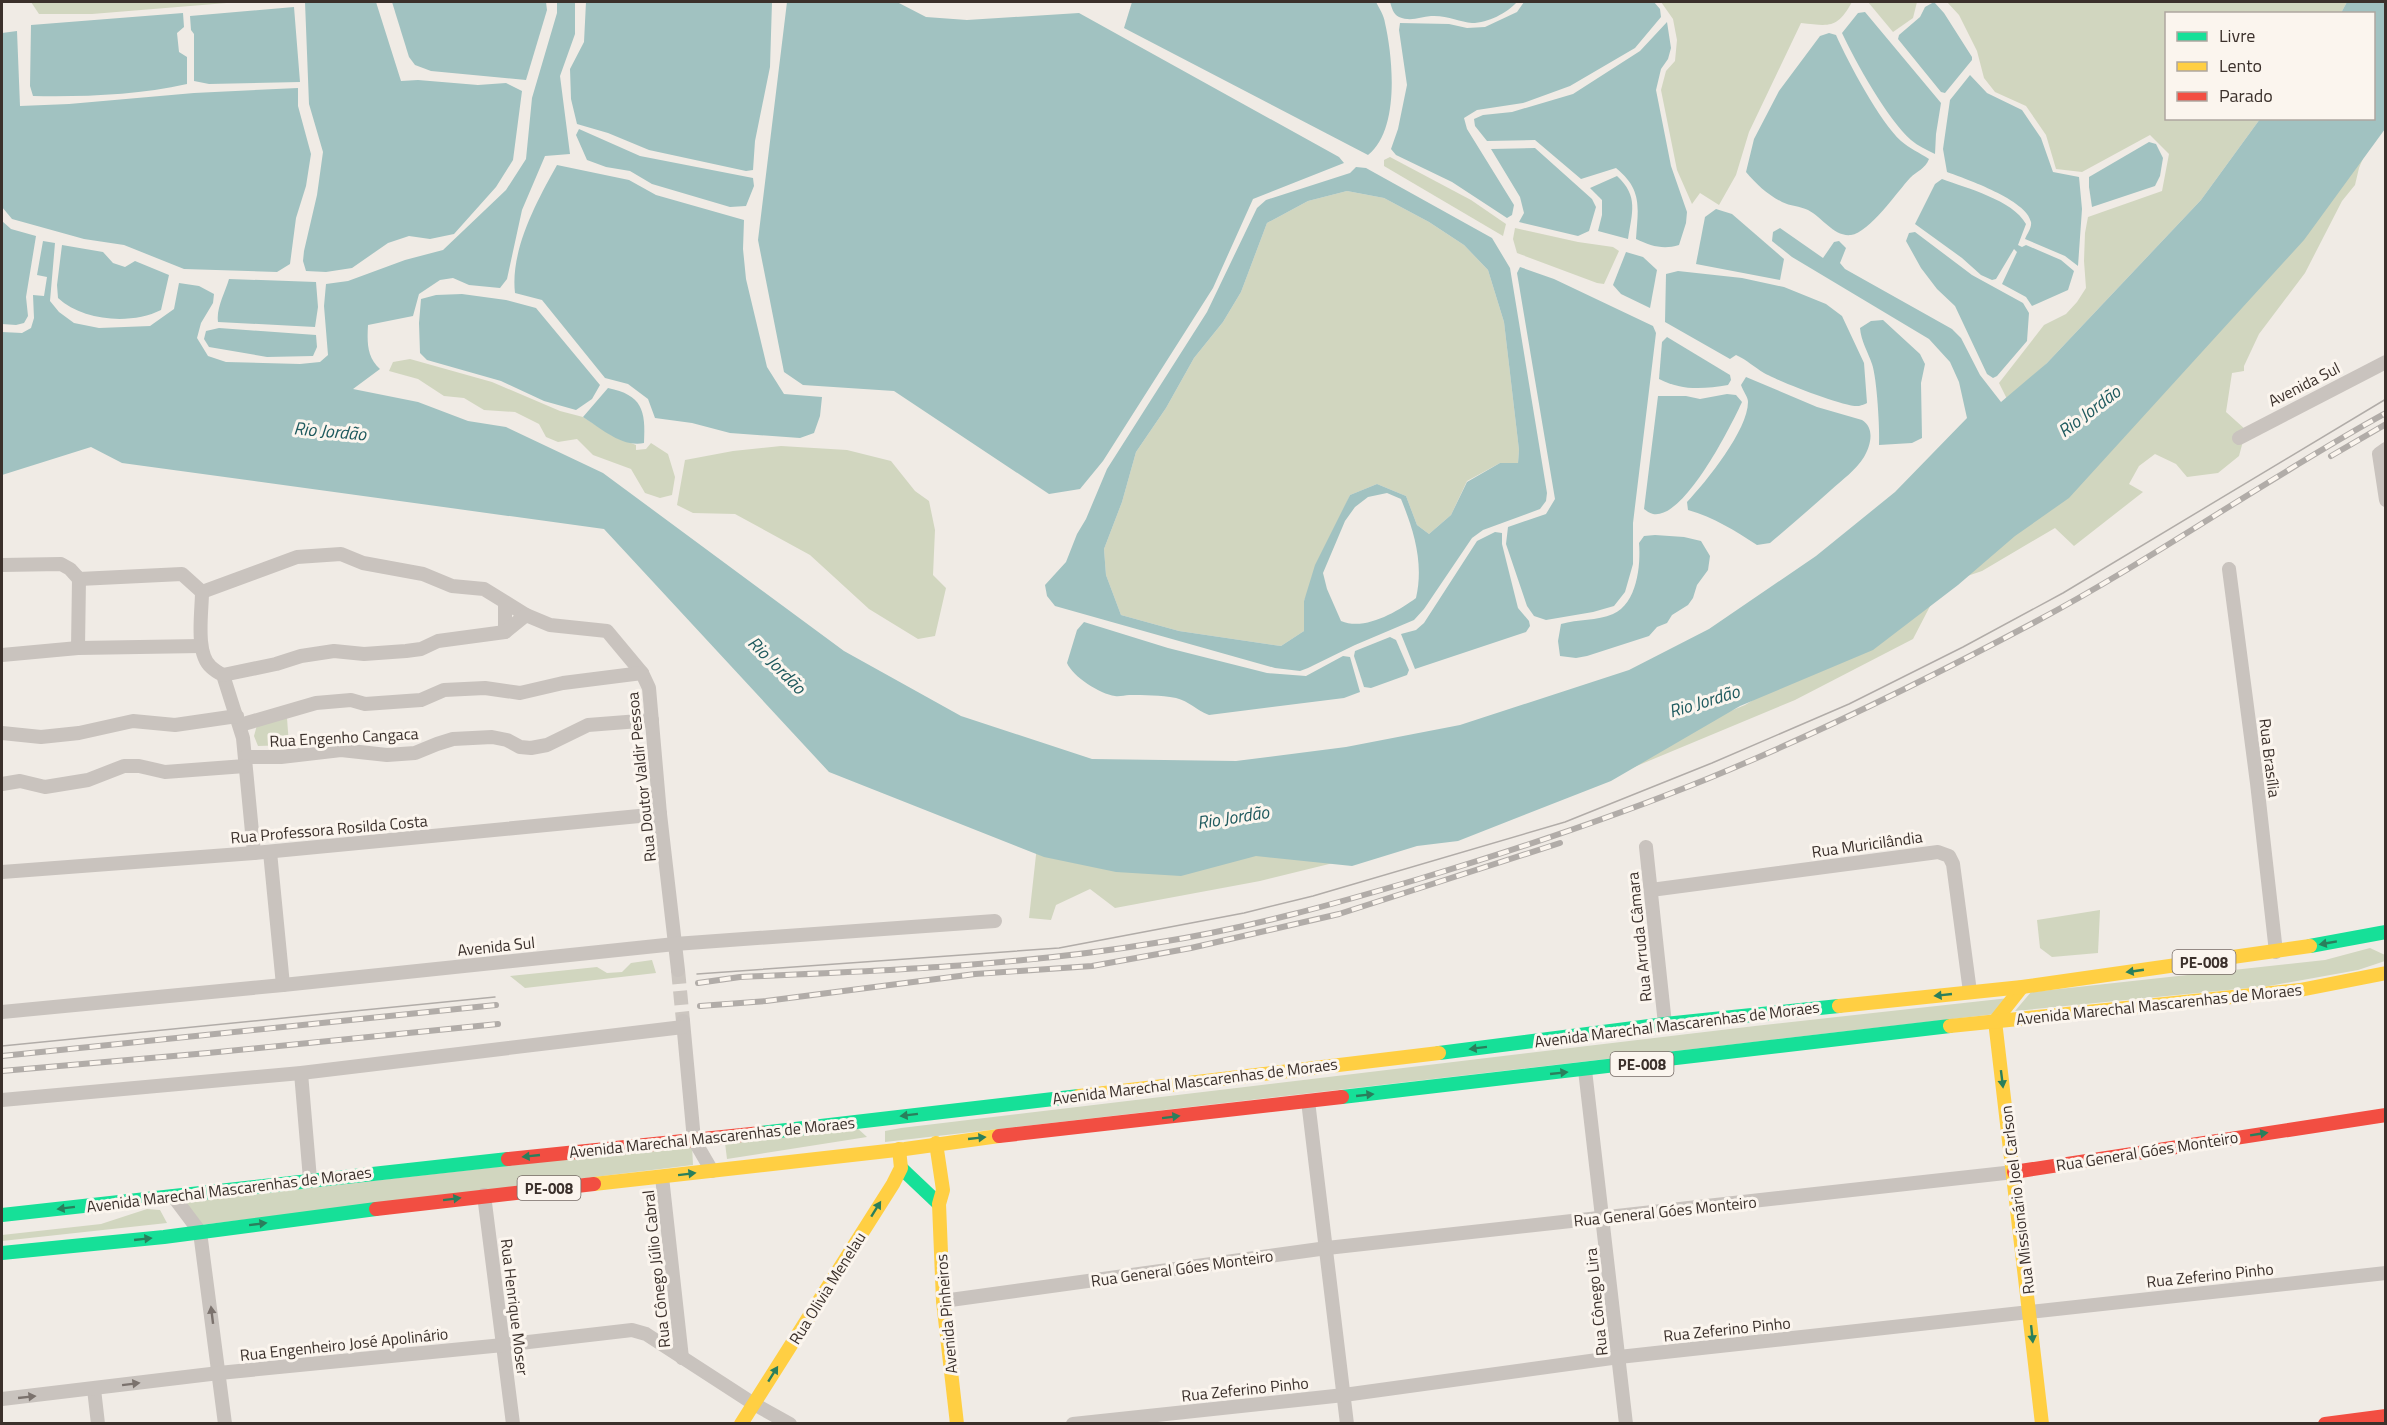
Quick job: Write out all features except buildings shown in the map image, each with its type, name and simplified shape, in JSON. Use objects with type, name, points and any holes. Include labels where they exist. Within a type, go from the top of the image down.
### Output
[{"type":"main road","name":"Avenida Marechal Mascarenhas de Moraes","points":[[2,1215],[310,1179],[694,1140],[1410,1057],[1665,1024],[2022,987],[2276,952],[2385,932]]},
{"type":"main road","points":[[2369,936],[2385,939]]},
{"type":"main road","name":"Avenida Marechal Mascarenhas de Moraes","points":[[2,1253],[200,1232],[484,1195],[662,1177],[936,1143],[1995,1021],[2300,990],[2385,973]]},
{"type":"main road","points":[[1995,1021],[2022,987]]},
{"type":"main road","name":"Rua Missionário Joel Carlson","points":[[1995,1021],[2042,1424]]},
{"type":"main road","name":"Rua General Góes Monteiro","points":[[2014,1172],[2385,1115]]},
{"type":"main road","points":[[858,1120],[898,1149],[901,1168],[939,1204]]},
{"type":"main road","name":"Avenida Pinheiros","points":[[936,1143],[943,1190],[939,1204],[943,1301],[957,1424]]},
{"type":"main road","name":"Rua Olivia Menelau","points":[[741,1424],[901,1168]]},
{"type":"main road","points":[[2,1227],[70,1220],[126,1201]]},
{"type":"main road","points":[[2325,1424],[2385,1416]]},
{"type":"street","name":"Avenida Sul","points":[[2239,438],[2385,362]]},
{"type":"street","points":[[2382,452],[2385,500]]},
{"type":"street","name":"Rua Doutor Valdir Pessoa","points":[[202,592],[287,560],[333,553],[363,562],[423,574],[458,588],[484,589],[526,615],[550,625],[607,631],[642,673],[649,688],[660,814],[678,970]]},
{"type":"street","points":[[2,565],[61,564],[70,569],[79,579],[78,648]]},
{"type":"street","name":"Rua Brasília","points":[[2229,569],[2269,861],[2276,952]]},
{"type":"street","points":[[79,579],[182,574],[202,592],[201,646],[211,668],[223,675],[239,721],[254,853]]},
{"type":"street","points":[[505,603],[505,632]]},
{"type":"street","points":[[223,675],[301,656],[334,651],[364,654],[406,651],[438,641],[505,632],[526,615]]},
{"type":"street","points":[[2,655],[78,648],[201,646]]},
{"type":"street","points":[[2,733],[41,737],[79,733],[133,721],[175,725],[239,721],[316,703],[351,700],[364,704],[421,699],[444,690],[475,688],[520,693],[563,683],[642,673]]},
{"type":"street","name":"Rua Engenho Cangaca","points":[[2,784],[20,781],[45,787],[88,780],[124,766],[140,766],[165,772],[341,750],[387,755],[415,753],[453,739],[492,737],[507,740],[520,747],[531,748],[547,745],[588,725],[651,720]]},
{"type":"street","name":"Rua Professora Rosilda Costa","points":[[2,872],[270,852],[660,814]]},
{"type":"street","name":"Rua Arruda Câmara","points":[[1646,847],[1665,1024]]},
{"type":"street","points":[[270,852],[283,986]]},
{"type":"street","name":"Rua Muricilândia","points":[[1651,890],[1938,852],[1949,856],[1953,864],[1970,992]]},
{"type":"street","name":"Avenida Sul","points":[[2,1012],[283,986],[675,944],[995,921]]},
{"type":"street","points":[[2,1100],[301,1073],[683,1024],[694,1140],[712,1171]]},
{"type":"street","name":"Rua Cônego Lira","points":[[1585,1070],[1604,1218],[1626,1424]]},
{"type":"street","points":[[301,1073],[310,1179]]},
{"type":"street","points":[[1308,1101],[1347,1424]]},
{"type":"street","name":"Rua General Góes Monteiro","points":[[943,1301],[1327,1248],[2014,1172]]},
{"type":"street","name":"Rua Cônego Júlio Cabral","points":[[662,1177],[682,1358]]},
{"type":"street","name":"Rua Henrique Moser","points":[[484,1195],[513,1424]]},
{"type":"street","points":[[173,1196],[200,1232],[225,1424]]},
{"type":"street","name":"Rua Zeferino Pinho","points":[[1073,1424],[1344,1395],[1619,1357],[2385,1273]]},
{"type":"street","name":"Rua Engenheiro José Apolinário","points":[[2,1399],[219,1373],[503,1346],[633,1330],[646,1334],[682,1358]]},
{"type":"street","points":[[682,1358],[790,1424]]},
{"type":"street","points":[[94,1389],[98,1424]]},
{"type":"green space","points":[[31,2],[239,2],[92,14],[39,14]]},
{"type":"green space","points":[[1661,2],[1852,2],[1842,17],[1832,24],[1801,23],[1749,132],[1736,175],[1719,205],[1700,193],[1692,204],[1677,170],[1661,90],[1666,71],[1675,61],[1677,40],[1673,19]]},
{"type":"green space","points":[[1868,2],[1917,2],[1913,18],[1893,32]]},
{"type":"green space","points":[[1947,2],[2347,2],[2342,12],[2165,12],[2165,120],[2259,120],[2201,200],[2047,363],[2007,399],[1999,383],[2044,325],[2066,314],[2086,288],[2084,261],[2088,217],[2162,191],[2169,154],[2150,135],[2082,172],[2056,169],[2046,135],[2026,106],[1995,92],[1984,78],[1977,51],[1959,15]]},
{"type":"green space","points":[[2385,105],[2359,168],[2355,185],[2342,201],[2305,273],[2259,334],[2244,366],[2244,371],[2232,373],[2226,412],[2246,430],[2239,456],[2218,473],[2187,477],[2176,464],[2155,454],[2139,466],[2129,484],[2143,492],[2074,546],[2055,528],[1982,571],[1941,585],[1913,639],[1795,700],[1627,770],[1374,853],[1260,881],[1115,908],[1090,889],[1056,905],[1051,920],[1029,918],[1038,837],[1593,768],[1745,705],[1794,675],[2356,138],[2372,120],[2375,120],[2375,116]]},
{"type":"green space","points":[[1390,157],[1471,200],[1506,224],[1503,236],[1384,166],[1384,160]]},
{"type":"green space","points":[[1347,191],[1384,198],[1429,222],[1464,245],[1488,270],[1504,322],[1519,450],[1518,463],[1500,463],[1467,481],[1451,515],[1429,534],[1417,525],[1406,496],[1377,484],[1350,495],[1304,601],[1304,631],[1281,646],[1179,631],[1121,615],[1106,575],[1104,549],[1122,502],[1136,452],[1166,408],[1194,358],[1223,322],[1241,292],[1267,223],[1308,201]]},
{"type":"green space","points":[[1515,228],[1613,247],[1619,251],[1604,284],[1597,283],[1517,253],[1513,239]]},
{"type":"green space","points":[[410,359],[492,382],[560,411],[583,417],[611,435],[636,445],[636,450],[646,449],[651,443],[668,454],[675,477],[672,495],[660,498],[645,493],[631,469],[593,455],[577,439],[558,442],[546,437],[539,424],[515,412],[484,410],[464,398],[444,396],[418,379],[389,371],[393,362]]},
{"type":"green space","points":[[781,446],[847,450],[891,461],[915,491],[929,501],[935,530],[933,575],[946,588],[935,636],[918,639],[869,609],[810,555],[735,514],[693,513],[677,505],[685,460],[733,451]]},
{"type":"green space","points":[[287,718],[289,745],[258,746],[254,736],[257,725]]},
{"type":"green space","points":[[2100,910],[2098,953],[2052,957],[2040,948],[2037,920]]},
{"type":"green space","points":[[2370,948],[2385,955],[2385,961],[2358,970],[2269,986],[2015,1011],[2031,992],[2325,960]]},
{"type":"green space","points":[[652,960],[656,973],[525,988],[510,976],[597,967],[607,973],[622,972],[631,963]]},
{"type":"green space","points":[[2009,998],[1996,1014],[885,1142],[885,1131],[901,1128]]},
{"type":"green space","points":[[855,1126],[867,1137],[727,1159],[725,1143]]},
{"type":"green space","points":[[692,1145],[693,1165],[200,1225],[184,1202]]},
{"type":"green space","points":[[147,1209],[160,1210],[167,1223],[2,1241],[2,1235],[101,1224]]},
{"type":"water","points":[[305,2],[376,2],[401,81],[418,80],[478,85],[506,83],[522,91],[513,160],[496,187],[454,234],[430,239],[409,236],[388,243],[352,268],[326,272],[306,271],[303,261],[304,251],[317,195],[323,152],[309,104]]},
{"type":"water","points":[[392,2],[546,2],[547,10],[526,80],[431,71],[415,65],[409,57]]},
{"type":"water","name":"Rio Jordão","points":[[557,2],[575,2],[575,34],[560,76],[570,154],[545,156],[522,210],[507,279],[500,288],[469,285],[453,278],[440,280],[419,294],[413,316],[368,325],[372,360],[380,369],[353,389],[418,402],[468,421],[506,427],[603,473],[844,651],[961,716],[1092,759],[1236,761],[1346,747],[1460,725],[1629,670],[1709,629],[1816,556],[1895,492],[1967,418],[1959,382],[1950,362],[1929,339],[1792,257],[1772,241],[1773,232],[1780,228],[1823,258],[1834,242],[1839,241],[1846,248],[1840,263],[1845,269],[1952,329],[1961,338],[1980,375],[2001,402],[2047,363],[2201,200],[2259,120],[2375,120],[2375,12],[2342,12],[2347,2],[2385,2],[2385,129],[2304,240],[2069,498],[2015,536],[1958,585],[1873,650],[1740,706],[1611,781],[1458,841],[1417,846],[1352,866],[1256,856],[1181,876],[1116,872],[1044,857],[829,772],[604,529],[122,463],[91,447],[2,475],[2,332],[22,333],[31,328],[34,318],[33,295],[44,296],[47,277],[37,275],[43,241],[55,243],[50,301],[59,312],[74,323],[99,328],[150,326],[174,309],[179,283],[199,286],[214,294],[213,303],[201,323],[197,338],[208,356],[226,362],[300,364],[320,362],[328,355],[324,306],[326,284],[348,281],[405,260],[443,250],[506,190],[526,159],[532,98],[557,13]]},
{"type":"water","points":[[586,2],[772,2],[770,67],[755,141],[753,170],[746,171],[649,150],[608,133],[577,124],[571,99],[570,69],[584,42]]},
{"type":"water","points":[[787,2],[897,2],[926,17],[967,20],[1079,13],[1339,157],[1344,163],[1253,199],[1213,288],[1103,461],[1080,489],[1049,494],[894,391],[803,385],[784,372],[758,240]]},
{"type":"water","points":[[1132,2],[1376,2],[1383,14],[1392,74],[1390,111],[1378,144],[1368,155],[1124,28]]},
{"type":"water","points":[[1390,2],[1517,2],[1497,17],[1472,23],[1437,16],[1411,19],[1399,17],[1393,11]]},
{"type":"water","points":[[1524,2],[1654,2],[1660,9],[1661,17],[1635,48],[1570,86],[1523,103],[1477,110],[1464,118],[1467,129],[1514,205],[1512,215],[1507,218],[1452,182],[1396,155],[1391,149],[1398,129],[1407,85],[1399,30],[1400,23],[1449,24],[1467,28],[1485,27],[1517,12]]},
{"type":"water","points":[[1934,2],[1944,13],[1972,57],[1972,60],[1945,93],[1941,92],[1898,39],[1899,35],[1920,17],[1925,7]]},
{"type":"water","points":[[294,7],[300,82],[209,84],[194,81],[194,34],[191,30],[190,16]]},
{"type":"water","points":[[1865,12],[1941,103],[1935,154],[1911,140],[1892,119],[1863,74],[1842,33],[1858,13]]},
{"type":"water","points":[[183,13],[184,27],[177,33],[179,52],[187,57],[187,84],[149,91],[33,96],[30,86],[31,25]]},
{"type":"water","points":[[1667,22],[1671,48],[1668,59],[1661,69],[1656,90],[1671,166],[1687,212],[1679,245],[1662,247],[1636,239],[1638,209],[1635,192],[1625,176],[1616,168],[1581,179],[1535,140],[1487,141],[1475,126],[1474,119],[1483,115],[1512,112],[1573,94],[1640,51]]},
{"type":"water","points":[[17,31],[20,106],[298,88],[298,106],[311,154],[306,186],[296,218],[290,264],[277,272],[184,269],[124,245],[84,239],[12,219],[2,207],[2,33]]},
{"type":"water","points":[[1829,33],[1836,35],[1865,91],[1893,132],[1904,144],[1929,159],[1874,220],[1858,233],[1851,235],[1839,233],[1808,210],[1777,199],[1762,189],[1746,172],[1754,139],[1779,91],[1820,36]]},
{"type":"water","points":[[1970,75],[1987,93],[2022,110],[2041,138],[2053,172],[2079,177],[2082,209],[2078,266],[2065,256],[2025,239],[2031,222],[2027,214],[2008,198],[1947,172],[1943,149],[1950,100]]},
{"type":"water","points":[[579,129],[640,156],[753,178],[754,186],[746,206],[730,207],[652,184],[630,171],[606,167],[587,160],[576,135]]},
{"type":"water","points":[[2149,142],[2156,144],[2163,158],[2160,176],[2155,186],[2092,207],[2089,177]]},
{"type":"water","points":[[1535,148],[1592,199],[1596,207],[1589,231],[1578,236],[1519,222],[1524,213],[1520,197],[1491,149]]},
{"type":"water","points":[[557,165],[629,180],[656,195],[744,220],[743,249],[746,279],[767,367],[784,394],[822,397],[820,416],[814,433],[800,438],[730,433],[692,423],[655,418],[648,399],[628,384],[605,378],[542,300],[515,293],[517,260],[521,243],[541,194]]},
{"type":"water","points":[[1356,167],[1366,168],[1492,238],[1510,268],[1547,493],[1546,501],[1540,509],[1483,530],[1472,538],[1424,609],[1414,620],[1300,671],[1275,668],[1055,606],[1047,596],[1045,585],[1066,562],[1107,469],[1207,312],[1257,208],[1266,200],[1350,173]],"holes":[[[1347,191],[1384,198],[1429,222],[1464,245],[1488,270],[1504,322],[1519,450],[1518,463],[1500,463],[1467,482],[1451,515],[1429,534],[1417,525],[1406,496],[1377,484],[1350,495],[1315,565],[1304,601],[1304,631],[1281,646],[1179,631],[1121,615],[1106,575],[1104,549],[1122,502],[1136,452],[1166,408],[1194,358],[1223,322],[1241,292],[1267,223],[1308,201]],[[1387,493],[1401,499],[1414,535],[1419,572],[1416,598],[1400,609],[1370,622],[1360,624],[1341,621],[1327,589],[1323,573],[1345,521],[1355,507],[1368,497]]]},
{"type":"water","points":[[1617,176],[1624,183],[1631,198],[1632,213],[1628,239],[1598,231],[1602,215],[1602,200],[1590,188]]},
{"type":"water","points":[[1942,179],[1988,196],[2011,208],[2026,224],[2018,245],[2022,247],[2026,245],[2061,260],[2074,271],[2068,290],[2032,306],[2026,297],[2002,284],[2017,252],[2014,249],[1996,279],[1992,280],[1981,275],[1962,258],[1915,224],[1935,184]]},
{"type":"water","points":[[1716,209],[1732,214],[1784,259],[1780,280],[1696,264],[1705,217]]},
{"type":"water","points":[[2,221],[11,229],[36,236],[26,297],[28,316],[24,323],[16,325],[2,324]]},
{"type":"water","points":[[1915,232],[1972,275],[2023,303],[2029,313],[2027,341],[1997,376],[1993,378],[1987,374],[1955,306],[1937,289],[1921,268],[1906,241],[1909,233]]},
{"type":"water","points":[[62,245],[103,252],[113,263],[125,267],[135,261],[169,275],[161,310],[136,318],[122,319],[94,316],[68,306],[58,298],[57,285]]},
{"type":"water","points":[[1626,252],[1643,257],[1657,270],[1650,308],[1621,294],[1613,285]]},
{"type":"water","points":[[1520,267],[1554,279],[1653,326],[1656,333],[1633,523],[1633,564],[1625,592],[1614,606],[1546,620],[1534,616],[1527,606],[1506,544],[1508,527],[1546,514],[1555,499],[1517,273]]},
{"type":"water","points":[[1678,271],[1742,278],[1784,287],[1826,304],[1842,316],[1864,363],[1867,403],[1859,406],[1851,405],[1796,387],[1764,373],[1736,355],[1730,359],[1665,322],[1666,274]]},
{"type":"water","points":[[229,279],[316,282],[318,307],[315,327],[218,322],[220,306]]},
{"type":"water","points":[[462,294],[506,300],[536,308],[600,385],[592,399],[576,410],[544,401],[501,381],[427,360],[420,353],[421,299],[436,295]]},
{"type":"water","points":[[1883,320],[1920,354],[1925,364],[1921,383],[1922,438],[1912,443],[1879,445],[1874,371],[1860,328],[1871,321]]},
{"type":"water","points":[[219,328],[316,335],[317,347],[313,356],[267,357],[209,347],[204,339],[206,331]]},
{"type":"water","points":[[1667,337],[1730,375],[1731,380],[1728,385],[1693,388],[1676,386],[1659,379],[1662,342]]},
{"type":"water","points":[[1746,377],[1817,407],[1862,420],[1869,427],[1870,432],[1870,442],[1866,452],[1853,471],[1770,543],[1757,545],[1715,520],[1688,510],[1687,502],[1715,469],[1741,427],[1748,402],[1741,385]]},
{"type":"water","points":[[608,388],[628,395],[640,406],[644,421],[644,443],[628,443],[620,440],[583,417]]},
{"type":"water","points":[[1727,394],[1736,395],[1742,402],[1717,450],[1692,488],[1665,512],[1653,514],[1644,509],[1658,396],[1686,396],[1700,399]]},
{"type":"water","points":[[1495,532],[1502,533],[1502,544],[1518,608],[1529,621],[1530,626],[1526,632],[1415,669],[1401,634],[1416,630],[1424,623],[1477,541]]},
{"type":"water","points":[[1655,535],[1701,541],[1710,556],[1708,570],[1697,585],[1688,605],[1672,615],[1667,623],[1657,627],[1649,636],[1587,656],[1576,658],[1560,656],[1558,641],[1561,624],[1613,614],[1627,602],[1636,583],[1639,543],[1644,536]]},
{"type":"water","points":[[1084,622],[1168,648],[1267,673],[1306,676],[1343,656],[1350,657],[1360,692],[1344,698],[1209,715],[1176,698],[1152,695],[1109,695],[1081,679],[1067,663],[1077,630]]},
{"type":"water","points":[[1390,637],[1396,640],[1409,670],[1407,675],[1371,688],[1364,687],[1354,656],[1355,651]]},
{"type":"tunnel","points":[[678,970],[683,1021]]},
{"type":"tram line","points":[[697,974],[1059,948],[1244,913],[1313,896],[1565,822],[1712,763],[1849,704],[1963,647],[2063,593],[2386,399]]},
{"type":"tram line","points":[[2,1046],[495,997]]},
{"type":"railway","points":[[698,983],[740,977],[896,970],[1000,962],[1103,951],[1189,937],[1290,915],[1356,897],[1566,832],[1672,793],[1749,761],[1873,705],[1954,664],[2080,597],[2297,464],[2386,413]]},
{"type":"railway","points":[[2331,456],[2386,424]]},
{"type":"railway","points":[[700,1006],[766,1001],[975,974],[1092,966],[1191,948],[1339,914],[1560,843]]},
{"type":"railway","points":[[2,1056],[496,1005]]},
{"type":"railway","points":[[2,1071],[498,1024]]},
{"type":"traffic: fast","points":[[2310,946],[2386,932]]},
{"type":"traffic: fast","points":[[1439,1053],[1665,1024],[1839,1006]]},
{"type":"traffic: fast","points":[[1342,1097],[1950,1026]]},
{"type":"traffic: fast","points":[[761,1133],[1079,1096]]},
{"type":"traffic: fast","points":[[2,1215],[508,1159]]},
{"type":"traffic: fast","points":[[901,1168],[939,1204]]},
{"type":"traffic: fast","points":[[2,1253],[164,1237],[376,1209]]},
{"type":"traffic: slow","points":[[1839,1006],[2022,987],[2310,946]]},
{"type":"traffic: slow","points":[[1950,1026],[2300,990],[2386,973]]},
{"type":"traffic: slow","points":[[2022,987],[1995,1021],[2042,1424]]},
{"type":"traffic: slow","points":[[1079,1096],[1439,1053]]},
{"type":"traffic: slow","points":[[594,1184],[905,1149],[999,1136]]},
{"type":"traffic: slow","points":[[936,1143],[943,1190],[939,1204],[943,1301],[957,1424]]},
{"type":"traffic: slow","points":[[741,1424],[893,1184],[901,1168],[899,1149]]},
{"type":"traffic: jam","points":[[999,1136],[1342,1097]]},
{"type":"traffic: jam","points":[[2014,1172],[2386,1115]]},
{"type":"traffic: jam","points":[[508,1159],[761,1133]]},
{"type":"traffic: jam","points":[[376,1209],[594,1184]]},
{"type":"traffic: jam","points":[[2325,1424],[2386,1416]]}]
